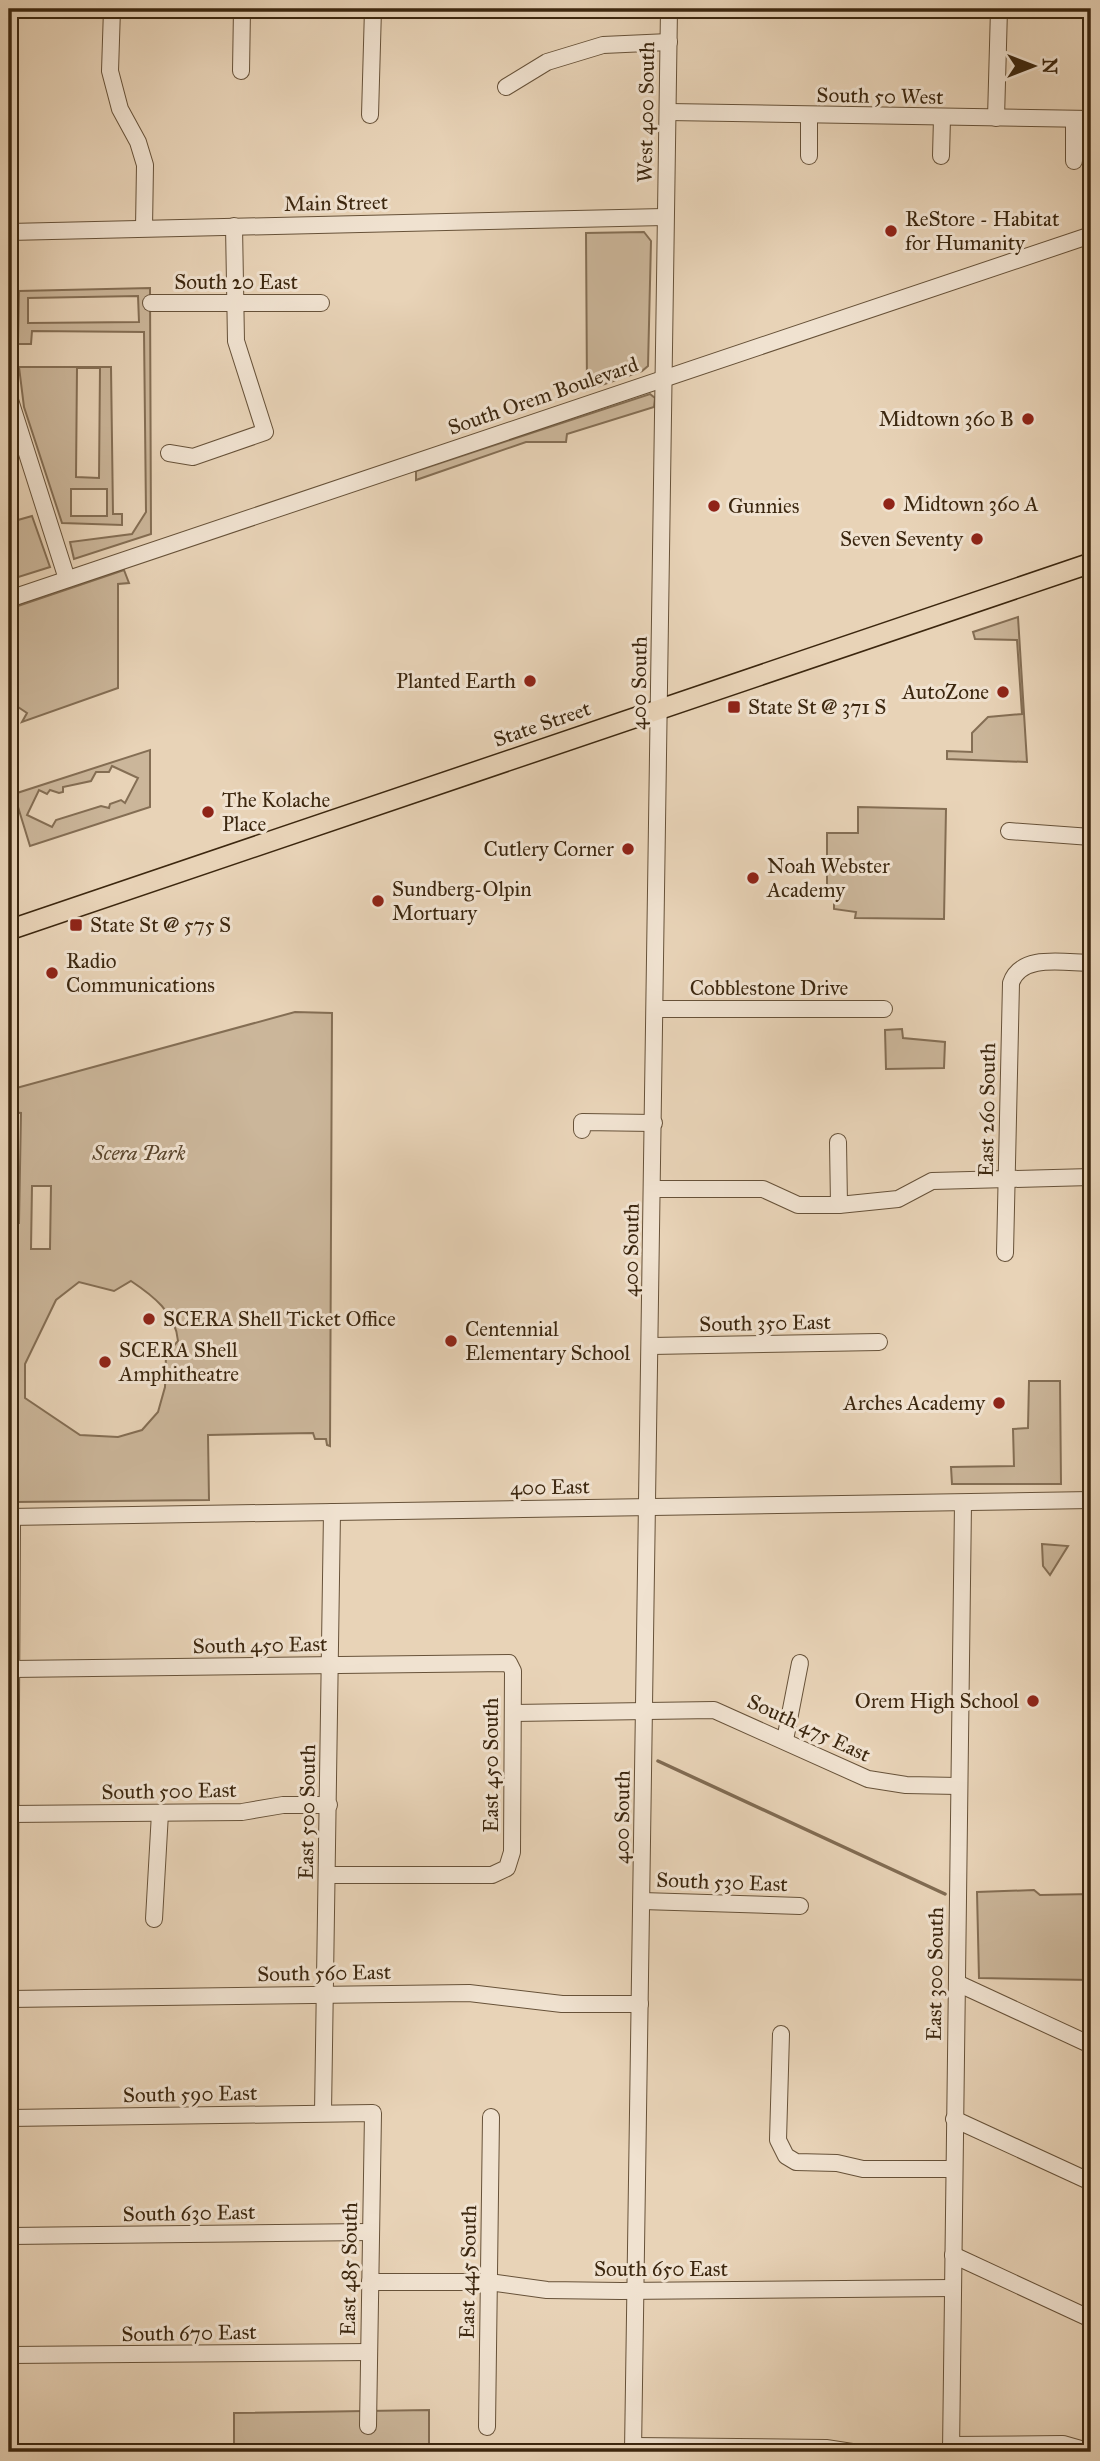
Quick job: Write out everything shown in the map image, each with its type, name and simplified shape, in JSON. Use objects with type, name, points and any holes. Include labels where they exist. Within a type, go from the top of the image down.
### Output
[{"type":"main road","name":"State Street","points":[[9,930],[1091,563]]},
{"type":"street","points":[[112,9],[110,71],[120,109],[138,142],[145,165],[144,228]]},
{"type":"street","points":[[241,71],[242,9]]},
{"type":"street","points":[[370,115],[373,9]]},
{"type":"street","name":"West 400 South","points":[[664,217],[669,9]]},
{"type":"street","points":[[996,118],[999,9]]},
{"type":"street","points":[[506,88],[547,62],[603,45],[669,42]]},
{"type":"street","name":"South 50 West","points":[[668,113],[1074,120],[1091,118]]},
{"type":"street","points":[[809,116],[809,156]]},
{"type":"street","points":[[941,156],[942,118]]},
{"type":"street","points":[[1074,120],[1074,161]]},
{"type":"street","name":"Main Street","points":[[9,232],[664,217]]},
{"type":"street","name":"400 South","points":[[633,2449],[665,377],[664,217]]},
{"type":"street","points":[[169,453],[193,457],[265,432],[236,341],[234,226]]},
{"type":"street","name":"South Orem Boulevard","points":[[9,599],[1091,235]]},
{"type":"street","name":"South 20 East","points":[[151,303],[321,303]]},
{"type":"street","points":[[9,397],[67,579]]},
{"type":"street","points":[[1009,831],[1091,837]]},
{"type":"street","name":"East 260 South","points":[[1005,1253],[1011,983],[1017,970],[1034,963],[1091,963]]},
{"type":"street","name":"Cobblestone Drive","points":[[655,1009],[884,1009]]},
{"type":"street","points":[[582,1130],[582,1122],[654,1124]]},
{"type":"street","points":[[838,1142],[839,1205]]},
{"type":"street","points":[[653,1189],[763,1189],[798,1205],[839,1205],[898,1199],[932,1181],[1091,1177]]},
{"type":"street","name":"South 350 East","points":[[651,1346],[879,1342]]},
{"type":"street","name":"400 East","points":[[10,1517],[1091,1500]]},
{"type":"street","name":"East 300 South","points":[[951,2449],[963,1503]]},
{"type":"street","name":"East 500 South","points":[[323,2113],[332,1512]]},
{"type":"street","points":[[9,2077],[12,1669],[10,1517]]},
{"type":"street","name":"South 450 East","points":[[12,1669],[509,1662]]},
{"type":"street","name":"East 450 South","points":[[328,1875],[492,1875],[507,1868],[512,1852],[513,1671],[509,1662]]},
{"type":"street","points":[[785,1740],[800,1663]]},
{"type":"street","name":"South 475 East","points":[[513,1713],[714,1710],[868,1779],[906,1785],[958,1786]]},
{"type":"street","name":"South 500 East","points":[[10,1814],[242,1812],[284,1805],[329,1805]]},
{"type":"street","points":[[154,1919],[160,1813]]},
{"type":"street","name":"South 530 East","points":[[642,1901],[800,1906]]},
{"type":"street","points":[[957,1983],[1091,2045]]},
{"type":"street","name":"South 560 East","points":[[9,1998],[469,1993],[562,2004],[640,2004]]},
{"type":"street","points":[[781,2034],[778,2140],[786,2156],[800,2162],[837,2163],[863,2169],[954,2169]]},
{"type":"street","name":"South 590 East","points":[[9,2118],[373,2113]]},
{"type":"street","name":"East 485 South","points":[[368,2426],[373,2113]]},
{"type":"street","name":"East 445 South","points":[[487,2427],[491,2117]]},
{"type":"street","points":[[954,2119],[1091,2182]]},
{"type":"street","name":"South 630 East","points":[[9,2236],[370,2232]]},
{"type":"street","points":[[953,2255],[1091,2319]]},
{"type":"street","name":"South 650 East","points":[[370,2282],[489,2282],[547,2290],[636,2291],[953,2288]]},
{"type":"street","name":"South 670 East","points":[[9,2356],[369,2352]]},
{"type":"street","points":[[951,2449],[1063,2444],[1091,2452]]},
{"type":"street","points":[[633,2449],[826,2448],[852,2452]]},
{"type":"green space","points":[[644,232],[651,241],[648,366],[642,371],[587,390],[586,233]]},
{"type":"green space","points":[[150,288],[151,534],[74,559],[70,542],[132,534],[146,512],[144,332],[32,331],[31,344],[18,344],[19,291]],"holes":[[[138,296],[139,322],[28,323],[28,298]]]},
{"type":"green space","points":[[19,367],[111,367],[113,514],[122,514],[122,525],[62,523],[24,407]],"holes":[[[77,368],[100,368],[99,478],[76,477]],[[71,489],[107,489],[107,516],[71,516]]]},
{"type":"green space","points":[[650,394],[655,398],[654,407],[567,434],[566,442],[526,442],[416,480],[416,471]]},
{"type":"green space","points":[[32,516],[50,567],[9,580],[9,528],[13,526],[11,522]]},
{"type":"green space","points":[[124,570],[129,583],[118,584],[118,688],[22,722],[27,713],[9,701],[9,609]]},
{"type":"green space","points":[[1018,617],[1027,762],[947,759],[947,751],[972,752],[972,733],[988,717],[1022,714],[1017,640],[975,639],[973,632]]},
{"type":"green space","points":[[150,750],[150,807],[30,846],[14,794]],"holes":[[[112,766],[138,778],[125,803],[121,800],[110,804],[109,808],[101,806],[56,820],[52,827],[27,815],[39,790],[47,794],[50,790],[63,792],[63,787],[91,781],[96,772],[109,772]]]},
{"type":"green space","points":[[858,807],[946,809],[944,919],[855,918],[856,912],[834,909],[834,895],[827,895],[827,833],[858,833]]},
{"type":"green space","name":"Scera Park","points":[[295,1012],[332,1013],[330,1446],[327,1445],[326,1439],[315,1439],[313,1433],[208,1435],[209,1500],[15,1502],[14,1437],[9,1437],[9,1223],[19,1223],[21,1113],[10,1112],[9,1090]],"holes":[[[32,1186],[51,1186],[50,1249],[31,1249]],[[131,1281],[162,1306],[176,1331],[178,1341],[166,1355],[165,1387],[158,1412],[142,1430],[118,1437],[80,1435],[25,1398],[25,1364],[56,1300],[79,1282],[114,1291]]]},
{"type":"green space","points":[[902,1029],[903,1038],[945,1042],[944,1068],[886,1069],[885,1030]]},
{"type":"green space","points":[[1029,1381],[1060,1381],[1061,1484],[952,1484],[951,1467],[1014,1466],[1013,1429],[1028,1428]]},
{"type":"green space","points":[[1042,1544],[1068,1546],[1050,1575],[1043,1566]]},
{"type":"green space","points":[[1034,1890],[1040,1895],[1091,1894],[1091,1980],[979,1978],[977,1892]]},
{"type":"green space","points":[[429,2410],[429,2452],[234,2452],[234,2413]]},
{"type":"waterway","points":[[658,1761],[945,1894]]},
{"type":"place","name":"ReStore - Habitat for Humanity","points":[[891,231]]},
{"type":"place","name":"Midtown 360 B","points":[[1028,419]]},
{"type":"place","name":"Midtown 360 A","points":[[889,504]]},
{"type":"place","name":"Gunnies","points":[[714,506]]},
{"type":"place","name":"Seven Seventy","points":[[977,539]]},
{"type":"place","name":"Planted Earth","points":[[530,681]]},
{"type":"place","name":"AutoZone","points":[[1003,692]]},
{"type":"place","name":"State St @ 371 S","points":[[734,707]]},
{"type":"place","name":"The Kolache Place","points":[[208,812]]},
{"type":"place","name":"Cutlery Corner","points":[[628,849]]},
{"type":"place","name":"Noah Webster Academy","points":[[753,878]]},
{"type":"place","name":"Sundberg-Olpin Mortuary","points":[[378,901]]},
{"type":"place","name":"State St @ 575 S","points":[[76,925]]},
{"type":"place","name":"Radio Communications","points":[[52,973]]},
{"type":"place","name":"SCERA Shell Ticket Office","points":[[149,1319]]},
{"type":"place","name":"Centennial Elementary School","points":[[451,1341]]},
{"type":"place","name":"SCERA Shell Amphitheatre","points":[[105,1362]]},
{"type":"place","name":"Arches Academy","points":[[999,1403]]},
{"type":"place","name":"Orem High School","points":[[1033,1701]]}]
